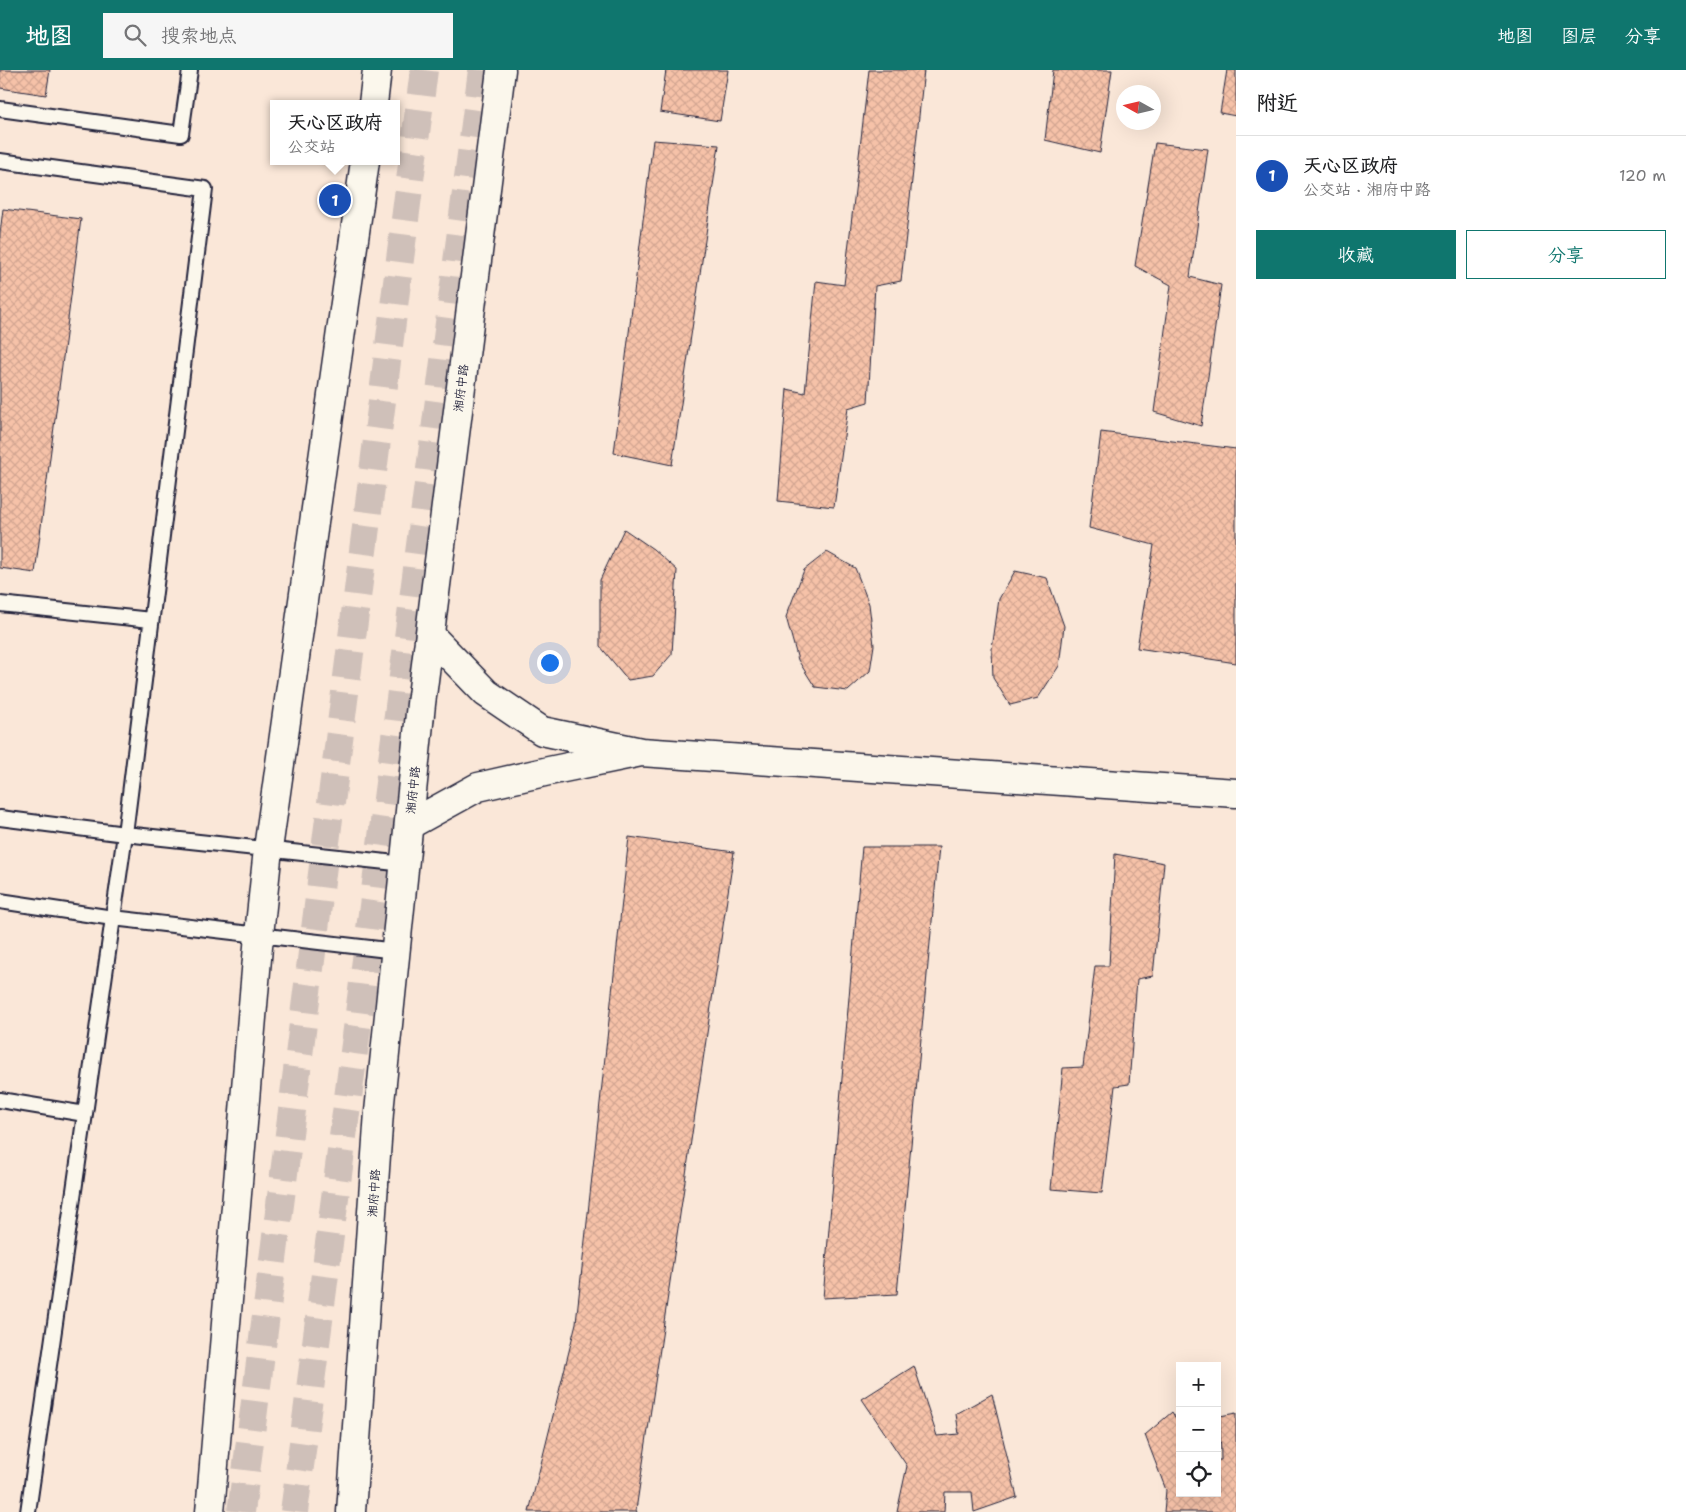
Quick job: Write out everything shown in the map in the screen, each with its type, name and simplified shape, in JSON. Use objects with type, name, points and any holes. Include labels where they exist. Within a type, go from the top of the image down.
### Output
[{"type":"main road","points":[[373,100],[377,70]]},
{"type":"main road","name":"湘府中路","points":[[351,1512],[379,1112],[430,635],[500,70]]},
{"type":"main road","points":[[210,1512],[268,849],[364,165]]},
{"type":"main road","points":[[430,635],[486,693],[542,731],[642,752],[1236,793]]},
{"type":"main road","points":[[409,825],[478,788],[642,752]]},
{"type":"lane","points":[[0,109],[181,134],[190,70]]},
{"type":"lane","points":[[0,161],[205,189],[113,918],[28,1512]]},
{"type":"lane","points":[[0,604],[151,620]]},
{"type":"lane","points":[[0,818],[124,834],[405,864]]},
{"type":"lane","points":[[0,901],[113,918],[396,951]]},
{"type":"lane","points":[[0,1100],[85,1114]]},
{"type":"building","points":[[0,70],[50,70],[46,95],[0,88]]},
{"type":"building","points":[[666,70],[728,70],[720,121],[660,112]]},
{"type":"building","points":[[869,70],[924,70],[901,281],[875,286],[868,402],[848,408],[834,507],[778,501],[787,389],[805,393],[816,281],[844,285]]},
{"type":"building","points":[[1053,70],[1112,70],[1100,153],[1045,140]]},
{"type":"building","points":[[1227,70],[1236,70],[1236,116],[1220,113]]},
{"type":"building","points":[[653,140],[719,145],[672,465],[614,453]]},
{"type":"building","points":[[1155,143],[1208,149],[1190,277],[1221,285],[1201,426],[1154,412],[1171,285],[1135,266]]},
{"type":"building","points":[[3,209],[81,219],[35,573],[0,568],[0,233]]},
{"type":"building","points":[[1101,432],[1236,449],[1236,663],[1137,648],[1154,545],[1089,528]]},
{"type":"building","points":[[624,529],[653,549],[677,570],[672,654],[653,676],[628,680],[600,646],[600,580]]},
{"type":"building","points":[[827,552],[855,568],[869,604],[874,645],[870,671],[848,691],[815,687],[798,660],[786,617],[804,570]]},
{"type":"building","points":[[1015,571],[1047,578],[1064,626],[1059,666],[1038,698],[1010,705],[993,678],[992,649],[999,599]]},
{"type":"building","points":[[629,837],[734,852],[637,1512],[529,1512],[576,1323]]},
{"type":"building","points":[[862,847],[939,847],[897,1294],[823,1298]]},
{"type":"building","points":[[1115,854],[1164,863],[1153,976],[1137,979],[1129,1084],[1115,1086],[1102,1193],[1051,1189],[1063,1068],[1083,1067],[1095,966],[1109,966]]},
{"type":"building","points":[[914,1366],[937,1436],[959,1434],[956,1414],[992,1394],[1017,1497],[974,1512],[972,1492],[945,1492],[944,1512],[897,1512],[907,1466],[862,1399]]},
{"type":"building","points":[[1172,1412],[1176,1418],[1176,1497],[1221,1497],[1221,1416],[1236,1413],[1236,1512],[1164,1512],[1166,1490],[1145,1435]]},
{"type":"tunnel","points":[[241,1512],[424,70]]},
{"type":"tunnel","points":[[294,1512],[482,70]]},
{"type":"place","name":"天心区政府","points":[[335,200]]}]
